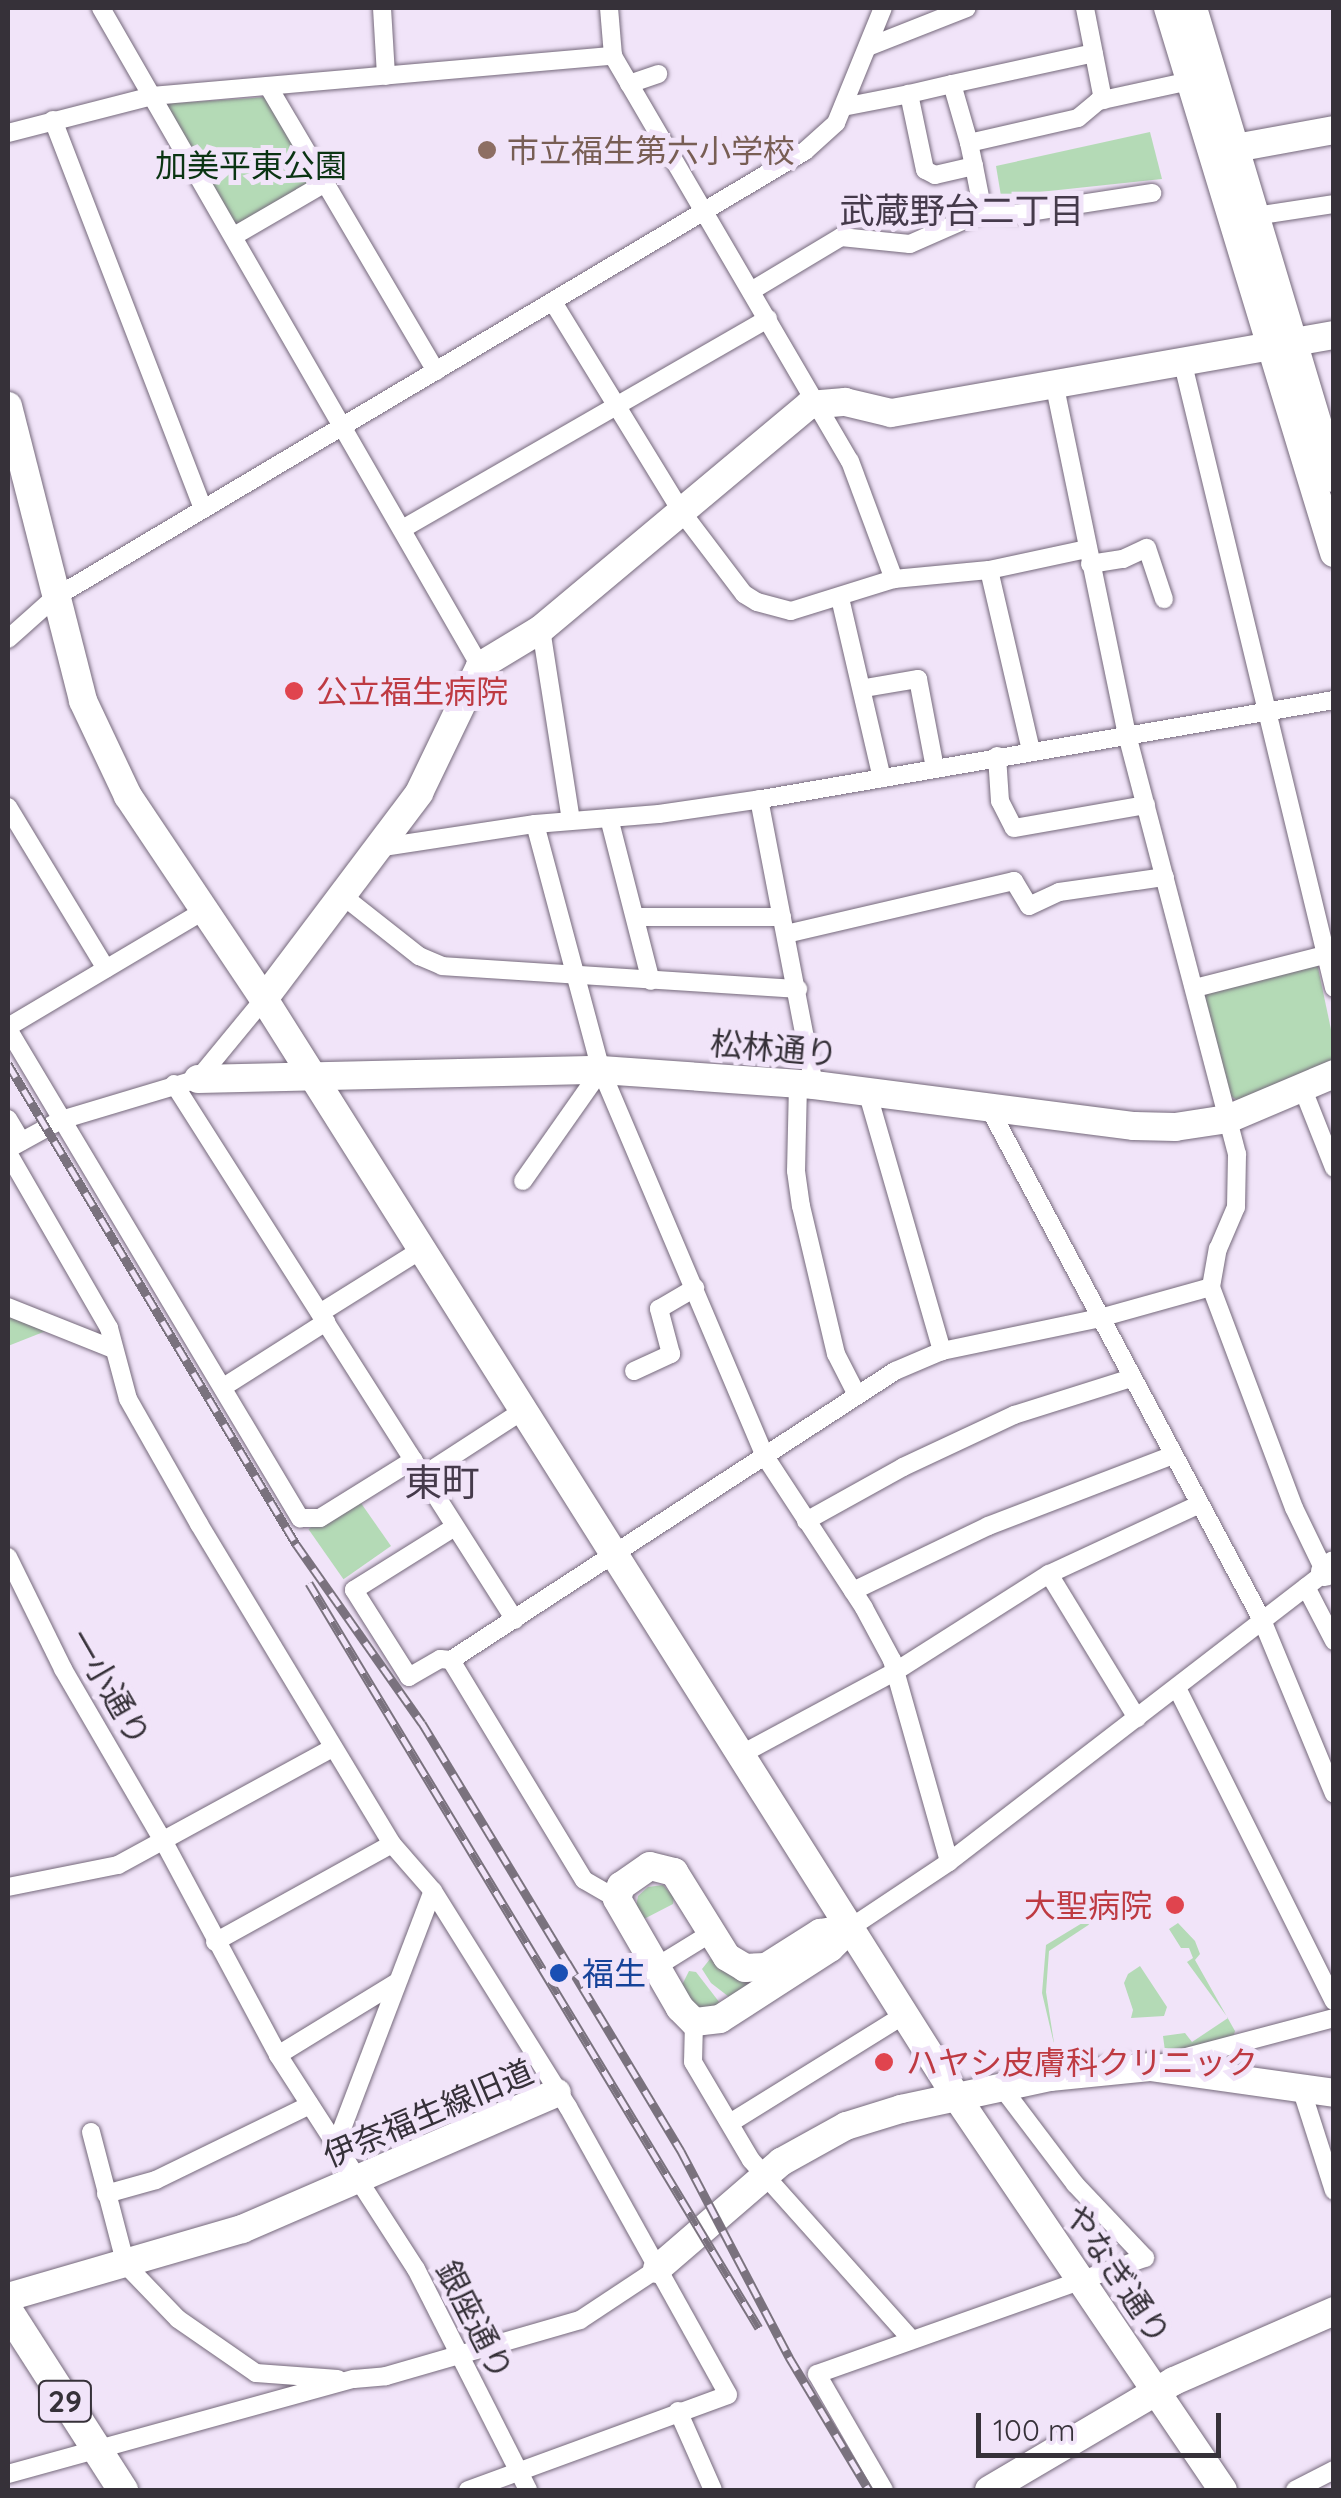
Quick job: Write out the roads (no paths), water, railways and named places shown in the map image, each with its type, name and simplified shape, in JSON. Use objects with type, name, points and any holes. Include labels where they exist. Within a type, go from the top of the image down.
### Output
[{"type":"main road","name":"29","points":[[8,2310],[122,2490]]},
{"type":"street","points":[[100,8],[404,528],[480,666]]},
{"type":"street","points":[[382,8],[386,76]]},
{"type":"street","points":[[609,8],[613,56],[850,461],[894,578]]},
{"type":"street","points":[[8,639],[54,598],[805,152],[826,135],[844,107],[883,8]]},
{"type":"street","points":[[868,47],[967,8]]},
{"type":"street","points":[[1085,8],[1103,100]]},
{"type":"street","points":[[1168,8],[1190,81],[1255,216],[1334,552]]},
{"type":"street","points":[[1193,8],[1224,150],[1283,344],[1334,478]]},
{"type":"street","points":[[844,107],[1094,53]]},
{"type":"street","points":[[8,132],[152,96],[613,56]]},
{"type":"street","points":[[629,84],[658,74]]},
{"type":"street","points":[[969,142],[1078,118],[1103,100],[1190,81]]},
{"type":"street","points":[[952,84],[983,212]]},
{"type":"street","points":[[268,86],[436,371]]},
{"type":"street","points":[[908,94],[925,170],[934,175],[974,166]]},
{"type":"street","points":[[52,120],[204,509]]},
{"type":"street","points":[[1224,150],[1334,130]]},
{"type":"street","points":[[234,236],[325,183]]},
{"type":"street","points":[[752,290],[841,237],[910,244],[983,212],[1016,214],[1152,194]]},
{"type":"street","points":[[1255,216],[1334,204]]},
{"type":"street","points":[[553,302],[681,511],[744,594],[757,602],[791,611],[894,578],[1088,556],[1123,558],[1147,548],[1164,598]]},
{"type":"street","points":[[404,528],[768,319]]},
{"type":"street","points":[[12,1148],[61,1120],[186,1081],[264,999],[383,846],[419,793],[480,666],[541,629],[809,405],[844,402],[891,413],[1334,334]]},
{"type":"street","points":[[1182,360],[1334,988]]},
{"type":"street","points":[[1054,384],[1128,735],[1237,1154],[1239,1190],[1218,1249],[1211,1287],[1321,1575],[1334,1641]]},
{"type":"street","name":"やなぎ通り","points":[[9,416],[83,701],[128,796],[202,912],[264,999],[956,2096],[1223,2490]]},
{"type":"street","points":[[989,570],[1031,750]]},
{"type":"street","points":[[840,598],[882,778]]},
{"type":"street","points":[[541,629],[571,820]]},
{"type":"street","points":[[864,688],[918,679],[934,768]]},
{"type":"street","points":[[383,846],[535,824],[759,800],[1334,700]]},
{"type":"street","points":[[997,756],[1000,801],[1014,828],[1146,804]]},
{"type":"street","points":[[759,800],[798,989],[806,1085],[796,1171],[801,1206],[836,1354],[857,1395]]},
{"type":"street","points":[[8,807],[106,969]]},
{"type":"street","points":[[609,818],[651,981]]},
{"type":"street","points":[[535,824],[601,1070],[766,1458],[853,1591],[896,1671],[949,1862]]},
{"type":"street","points":[[635,918],[784,926],[1014,881],[1028,906],[1059,892],[1165,877]]},
{"type":"street","points":[[343,896],[419,956],[442,966],[578,978],[798,989]]},
{"type":"street","points":[[202,912],[8,1028],[225,1386],[300,1518],[320,1518],[522,1411]]},
{"type":"street","points":[[1196,988],[1324,955]]},
{"type":"street","points":[[524,1181],[601,1070]]},
{"type":"street","name":"松林通り","points":[[186,1081],[601,1070],[867,1091],[1134,1126],[1175,1127],[1228,1118],[1334,1074]]},
{"type":"street","points":[[186,1081],[323,1318],[515,1620]]},
{"type":"street","points":[[1302,1088],[1334,1168]]},
{"type":"street","points":[[867,1091],[942,1351]]},
{"type":"street","points":[[988,1106],[1262,1620],[1334,1794]]},
{"type":"street","points":[[8,1119],[12,1148],[108,1328],[128,1399],[392,1844],[432,1892],[557,2093]]},
{"type":"street","points":[[225,1386],[421,1250]]},
{"type":"street","points":[[456,1527],[354,1590],[409,1677],[440,1658],[451,1660],[515,1620],[895,1371],[942,1351],[1100,1318],[1211,1287]]},
{"type":"street","points":[[634,1370],[671,1354],[659,1309],[695,1288]]},
{"type":"street","points":[[8,1307],[112,1349]]},
{"type":"street","points":[[806,1521],[902,1467],[1014,1415],[1131,1378]]},
{"type":"street","points":[[853,1591],[988,1526],[1173,1455]]},
{"type":"street","points":[[740,1755],[896,1671],[1049,1574],[1200,1504]]},
{"type":"street","name":"一小通り","points":[[8,1557],[63,1668],[165,1844],[278,2054]]},
{"type":"street","points":[[1049,1574],[1137,1718]]},
{"type":"street","points":[[694,2022],[720,2019],[830,1948],[850,1928],[949,1862],[1321,1575]]},
{"type":"street","points":[[451,1660],[584,1880],[617,1899],[680,2008],[694,2022],[693,2062],[766,2177],[912,2339]]},
{"type":"street","points":[[1177,1688],[1334,2001]]},
{"type":"street","points":[[8,1887],[118,1866],[165,1844],[333,1748]]},
{"type":"street","points":[[215,1942],[392,1844]]},
{"type":"street","points":[[617,1899],[630,1877],[650,1866],[663,1866],[674,1872],[735,1964],[756,1968],[766,1967],[820,1932],[850,1928]]},
{"type":"street","points":[[336,2148],[432,1892]]},
{"type":"street","points":[[656,1968],[711,1932]]},
{"type":"street","points":[[278,2054],[398,1982]]},
{"type":"street","points":[[730,2123],[904,2015]]},
{"type":"street","points":[[90,2132],[126,2265],[178,2319],[256,2373],[354,2379],[386,2376],[580,2320],[657,2269],[781,2162],[846,2126],[1001,2086],[1150,2067],[1334,2018]]},
{"type":"street","name":"銀座通り","points":[[278,2054],[416,2269],[525,2482]]},
{"type":"street","points":[[1150,2067],[1334,2092]]},
{"type":"street","points":[[884,2490],[817,2374],[1145,2258],[1075,2184],[1001,2086]]},
{"type":"street","points":[[1301,2088],[1334,2192]]},
{"type":"street","name":"伊奈福生線旧道","points":[[8,2297],[242,2229],[359,2182],[557,2093],[728,2395],[678,2411]]},
{"type":"street","points":[[106,2194],[156,2180],[310,2106]]},
{"type":"street","points":[[988,2490],[1154,2392],[1334,2311]]},
{"type":"street","points":[[278,2377],[288,2388],[284,2398]]},
{"type":"street","points":[[8,2474],[354,2379]]},
{"type":"street","points":[[468,2490],[525,2482],[678,2411],[713,2490]]},
{"type":"street","points":[[1295,2490],[1334,2470]]},
{"type":"railway","points":[[8,1064],[296,1544],[422,1723],[567,1962],[681,2151],[789,2357],[869,2490]]},
{"type":"railway","points":[[309,1583],[759,2328]]},
{"type":"place","name":"市立福生第六小学校","points":[[487,150]]},
{"type":"place","name":"公立福生病院","points":[[294,691]]},
{"type":"place","name":"大聖病院","points":[[1175,1905]]},
{"type":"place","name":"福生","points":[[559,1973]]},
{"type":"place","name":"ハヤシ皮膚科クリニック","points":[[884,2062]]},
{"type":"district","name":"武蔵野台二丁目","points":[[962,210]]},
{"type":"district","name":"東町","points":[[442,1483]]},
{"type":"park label","name":"加美平東公園","points":[[251,165]]}]
